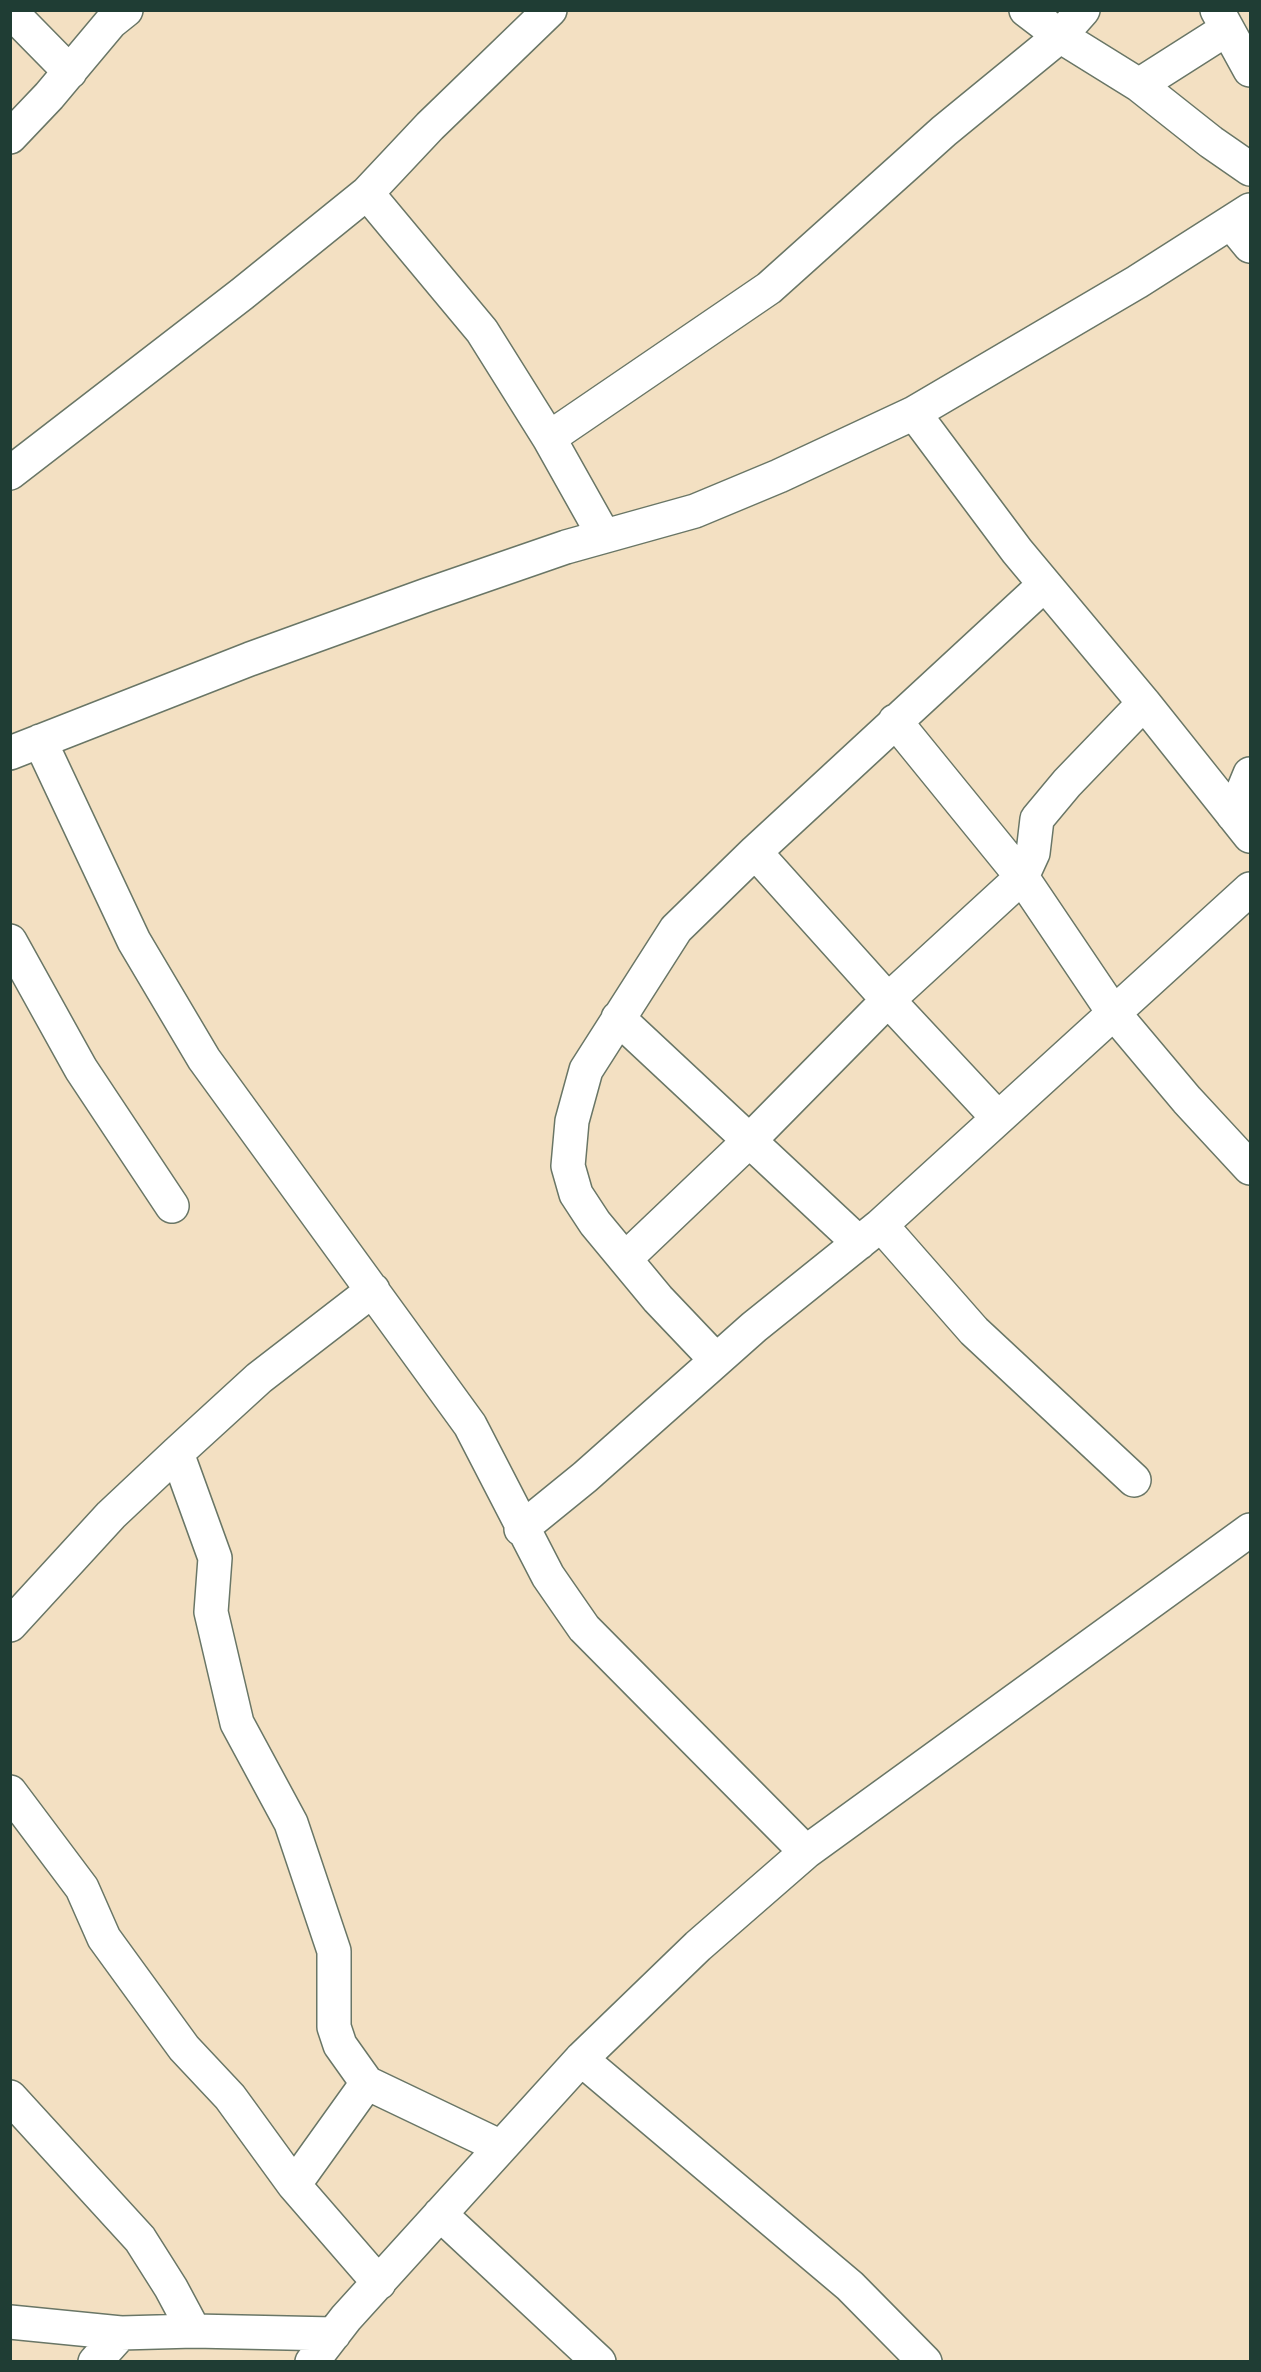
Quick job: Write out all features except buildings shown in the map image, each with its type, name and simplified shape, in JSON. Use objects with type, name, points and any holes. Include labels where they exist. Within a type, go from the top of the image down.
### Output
[{"type":"street","points":[[10,137],[70,72],[111,22],[126,10]]},
{"type":"street","points":[[10,473],[242,294],[367,193],[430,126],[550,10]]},
{"type":"street","points":[[1026,10],[1060,36],[1139,85],[1211,142],[1251,169]]},
{"type":"street","points":[[549,438],[769,288],[944,130],[1060,36],[1083,10]]},
{"type":"street","points":[[10,11],[70,72]]},
{"type":"street","points":[[1139,85],[1222,20],[1251,70]]},
{"type":"street","points":[[367,193],[482,331],[549,438],[604,536]]},
{"type":"street","points":[[806,1852],[584,1628],[548,1575],[521,1529],[470,1425],[204,1059],[134,941],[25,747],[294,643],[544,554],[695,511],[779,476],[914,413],[1137,282],[1244,226]]},
{"type":"street","points":[[914,413],[1044,585],[1144,702],[1242,826]]},
{"type":"street","points":[[716,1360],[658,1299],[576,1194],[568,1166],[572,1121],[586,1070],[676,929],[895,721],[1044,585]]},
{"type":"street","points":[[625,1259],[750,1140],[888,1000],[1022,877],[1033,853],[1037,819],[1067,783],[1144,702]]},
{"type":"street","points":[[895,721],[1022,877],[1113,1012],[1187,1100],[1251,1168]]},
{"type":"street","points":[[1242,826],[1251,774]]},
{"type":"street","points":[[755,852],[998,1118]]},
{"type":"street","points":[[521,1529],[585,1477],[716,1360],[870,1234],[1251,888]]},
{"type":"street","points":[[10,940],[81,1069],[172,1206]]},
{"type":"street","points":[[618,1018],[750,1140],[870,1234],[1134,1480]]},
{"type":"street","points":[[10,1625],[111,1515],[177,1453],[259,1378],[373,1290]]},
{"type":"street","points":[[177,1453],[215,1558],[211,1612],[237,1723],[291,1823],[334,1951],[334,2027],[337,2036],[351,2064],[367,2083],[501,2147]]},
{"type":"street","points":[[312,2361],[440,2214],[581,2059],[698,1946],[806,1852],[1251,1530]]},
{"type":"street","points":[[10,1792],[82,1887],[104,1938],[184,2048],[230,2097],[294,2185],[379,2283]]},
{"type":"street","points":[[581,2059],[850,2286],[925,2361]]},
{"type":"street","points":[[294,2185],[367,2083]]},
{"type":"street","points":[[10,2097],[140,2239],[171,2288],[194,2331]]},
{"type":"street","points":[[440,2214],[599,2361]]},
{"type":"street","points":[[10,2322],[121,2333],[194,2331],[334,2334]]},
{"type":"street","points":[[95,2361],[121,2333]]}]
